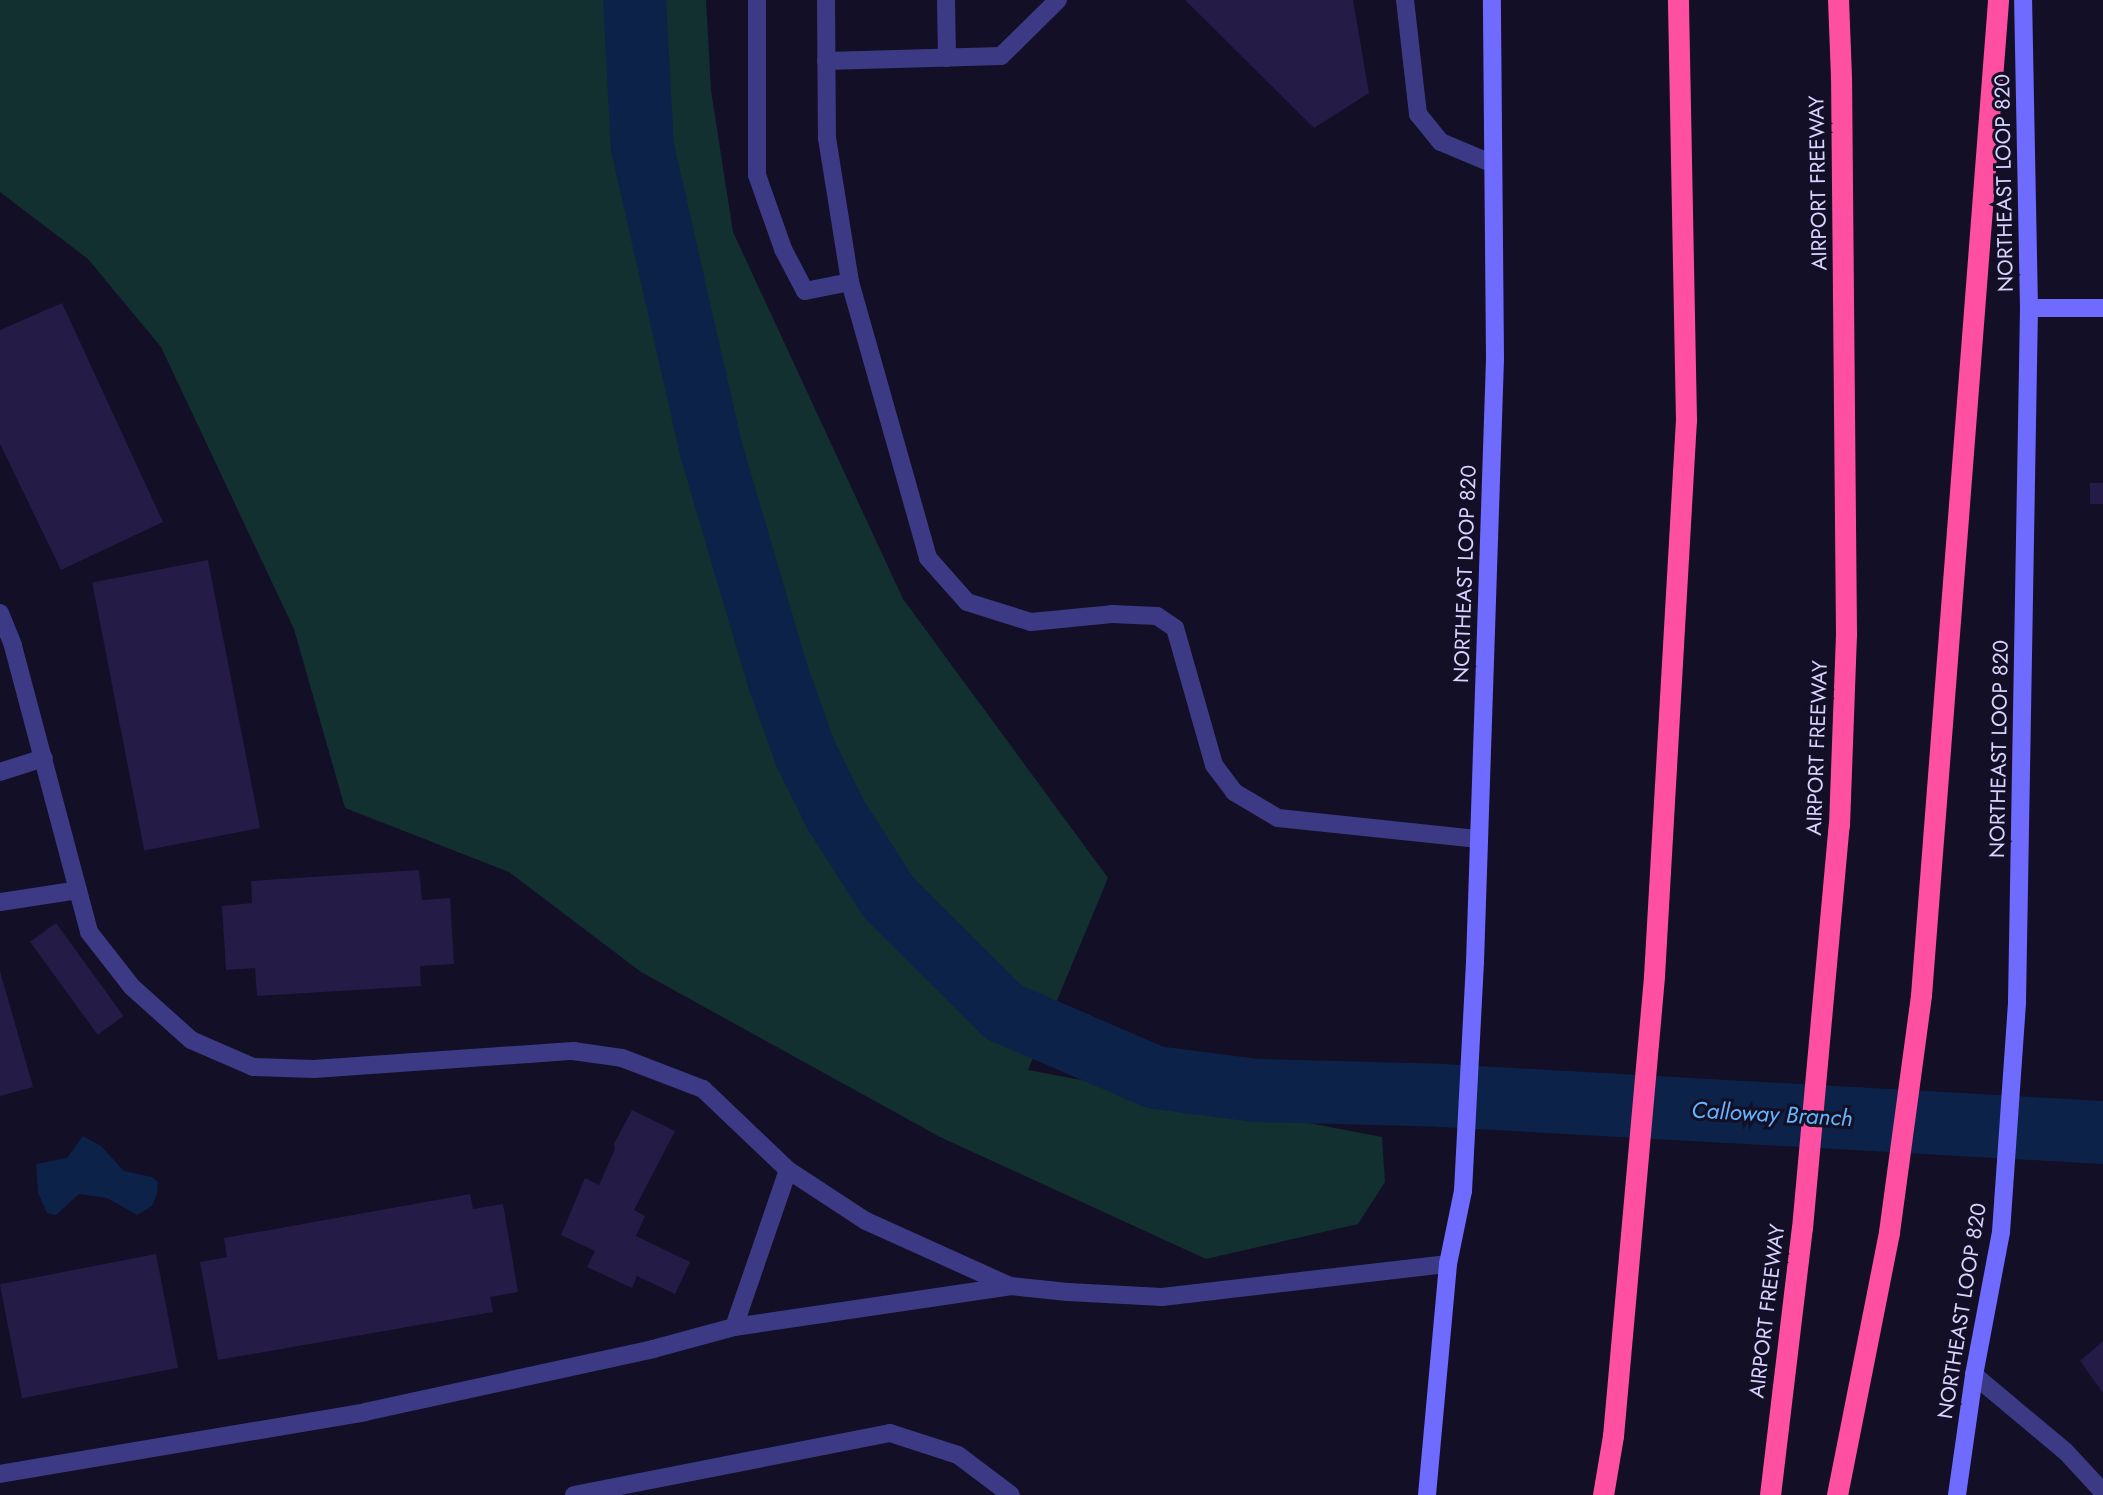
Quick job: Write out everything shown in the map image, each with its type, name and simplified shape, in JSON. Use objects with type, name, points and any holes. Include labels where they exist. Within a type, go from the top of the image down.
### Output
[{"type":"highway","points":[[1603,1495],[1613,1436],[1636,1208],[1654,976],[1686,420],[1678,0]]},
{"type":"highway","name":"AIRPORT FREEWAY","points":[[1770,1495],[1802,1228],[1839,825],[1846,634],[1838,0]]},
{"type":"highway","points":[[1837,1495],[1889,1233],[1921,995],[1998,0]]},
{"type":"main road","name":"NORTHEAST LOOP 820","points":[[1427,1495],[1448,1264],[1463,1191],[1475,962],[1495,358],[1492,0]]},
{"type":"main road","name":"NORTHEAST LOOP 820","points":[[1956,1495],[1974,1375],[2001,1232],[2017,1002],[2029,308],[2023,0]]},
{"type":"main road","points":[[2029,308],[2103,308]]},
{"type":"street","points":[[757,0],[757,175],[783,249],[805,291],[850,282]]},
{"type":"street","points":[[826,0],[827,138],[850,282],[928,558],[967,602],[1031,622],[1112,614],[1157,616],[1175,628],[1214,765],[1234,792],[1278,818],[1479,839]]},
{"type":"street","points":[[946,0],[947,58]]},
{"type":"street","points":[[826,61],[1001,57],[1058,0]]},
{"type":"street","points":[[1405,0],[1418,114],[1441,142],[1493,164]]},
{"type":"street","points":[[0,614],[13,646],[89,932],[132,987],[191,1040],[253,1067],[314,1069],[573,1051],[622,1058],[703,1089],[788,1170],[866,1221],[1010,1286]]},
{"type":"street","points":[[0,772],[44,758]]},
{"type":"street","points":[[0,902],[78,890]]},
{"type":"street","points":[[734,1327],[788,1170]]},
{"type":"street","points":[[0,1474],[365,1412],[653,1349],[734,1327],[1010,1286],[1162,1297],[1448,1264]]},
{"type":"street","points":[[1974,1375],[2066,1452],[2103,1492]]},
{"type":"street","points":[[575,1495],[890,1433],[958,1455],[1011,1495]]},
{"type":"green space","points":[[0,0],[706,0],[711,90],[733,232],[903,599],[1108,878],[1028,1070],[1382,1137],[1385,1182],[1358,1224],[1206,1259],[940,1137],[641,972],[509,872],[345,808],[294,629],[161,347],[88,259],[0,192]]},
{"type":"water","points":[[83,1136],[101,1146],[124,1171],[152,1177],[158,1182],[152,1206],[137,1215],[107,1198],[79,1194],[56,1215],[47,1213],[38,1193],[36,1164],[67,1158]]},
{"type":"building","points":[[1185,0],[1353,0],[1369,93],[1314,128]]},
{"type":"building","points":[[62,303],[163,522],[61,570],[0,444],[0,330]]},
{"type":"building","points":[[2090,483],[2103,483],[2103,504],[2090,504]]},
{"type":"building","points":[[208,560],[260,828],[144,850],[92,583]]},
{"type":"building","points":[[419,870],[422,900],[450,898],[454,964],[420,966],[421,986],[257,996],[255,968],[226,970],[222,906],[252,903],[251,881]]},
{"type":"building","points":[[56,923],[124,1016],[98,1035],[30,942]]},
{"type":"building","points":[[0,971],[33,1087],[0,1096]]},
{"type":"building","points":[[632,1110],[675,1131],[634,1210],[645,1216],[636,1236],[690,1262],[675,1294],[637,1276],[632,1288],[587,1267],[595,1251],[561,1235],[585,1178],[599,1185],[615,1149],[614,1144]]},
{"type":"building","points":[[470,1194],[473,1209],[503,1204],[518,1292],[490,1297],[493,1312],[218,1360],[200,1262],[227,1257],[224,1238]]},
{"type":"building","points":[[156,1254],[178,1368],[22,1398],[0,1284]]},
{"type":"building","points":[[2103,1341],[2103,1393],[2080,1361]]},
{"type":"waterway","name":"Calloway Branch","points":[[634,0],[642,147],[712,454],[779,681],[805,753],[835,814],[888,897],[1004,1012],[1155,1077],[1256,1090],[1441,1095],[2103,1132]]}]
